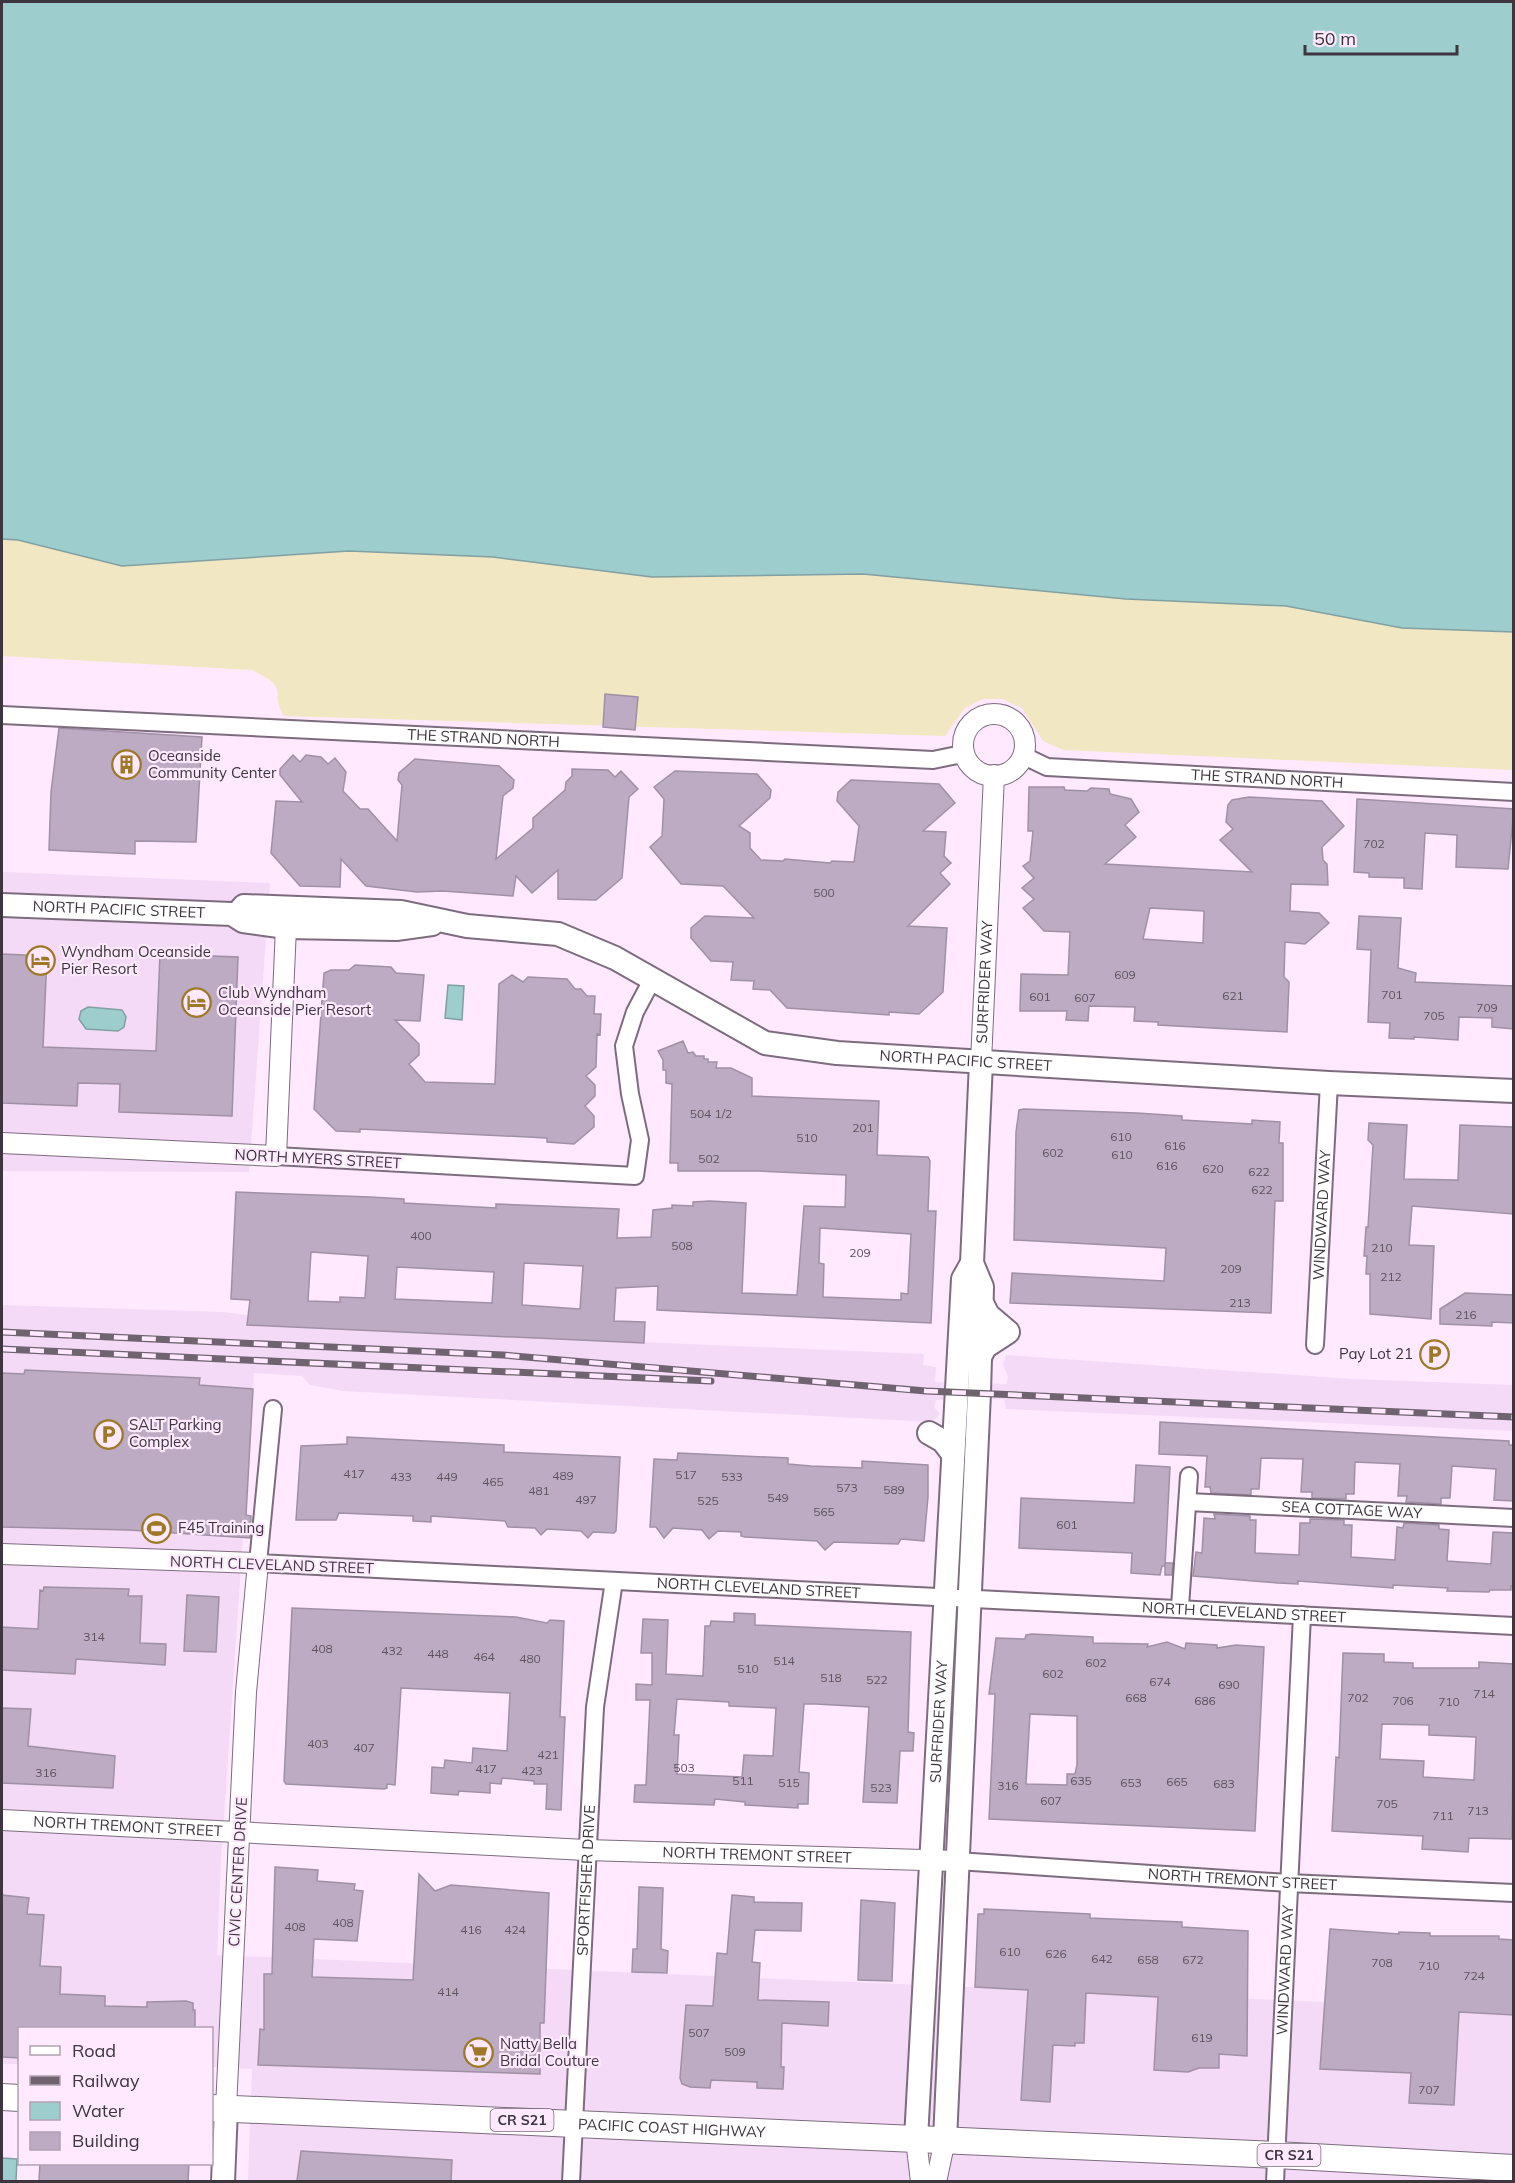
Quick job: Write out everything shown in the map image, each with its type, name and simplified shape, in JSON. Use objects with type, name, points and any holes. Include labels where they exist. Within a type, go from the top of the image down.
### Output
[{"type":"main road","name":"NORTH PACIFIC STREET","points":[[2,905],[236,915],[243,921],[286,927],[396,929],[445,922]]},
{"type":"main road","name":"NORTH PACIFIC STREET","points":[[236,915],[244,906],[402,912],[445,922],[558,934],[615,958],[765,1043],[837,1053],[1329,1083],[1514,1091]]},
{"type":"main road","name":"SURFRIDER WAY","points":[[945,2140],[979,1394],[978,1361],[982,1287],[972,1263],[981,1062]]},
{"type":"main road","name":"SURFRIDER WAY","points":[[916,2139],[963,1280],[972,1263]]},
{"type":"main road","points":[[929,1433],[943,1441],[953,1454]]},
{"type":"main road","points":[[2,2097],[18,2098]]},
{"type":"main road","name":"PACIFIC COAST HIGHWAY","points":[[219,2108],[575,2122],[916,2139]]},
{"type":"main road","name":"CIVIC CENTER DRIVE","points":[[219,2108],[223,2181]]},
{"type":"main road","name":"CR S21","points":[[916,2139],[1514,2168]]},
{"type":"street","points":[[993,713],[1004,714],[1014,721],[1023,733],[1026,745],[1024,756],[1013,771],[994,775],[982,774],[972,767],[962,754],[964,736],[970,725],[979,718],[993,713]]},
{"type":"street","name":"THE STRAND NORTH","points":[[2,715],[933,760],[962,754]]},
{"type":"street","name":"THE STRAND NORTH","points":[[1024,756],[1047,767],[1514,792]]},
{"type":"street","name":"SURFRIDER WAY","points":[[981,1062],[994,775]]},
{"type":"street","points":[[276,1156],[286,927]]},
{"type":"street","name":"NORTH MYERS STREET","points":[[2,1143],[591,1171],[635,1176],[640,1140],[630,1094],[624,1046],[635,1012],[652,980]]},
{"type":"street","name":"WINDWARD WAY","points":[[1315,1345],[1329,1083]]},
{"type":"street","points":[[258,1563],[273,1409]]},
{"type":"street","points":[[1180,1607],[1189,1476]]},
{"type":"street","name":"SEA COTTAGE WAY","points":[[1188,1502],[1514,1518]]},
{"type":"street","name":"NORTH CLEVELAND STREET","points":[[2,1554],[258,1563],[1180,1607],[1302,1616],[1514,1626]]},
{"type":"street","name":"CIVIC CENTER DRIVE","points":[[219,2108],[240,1833],[246,1692],[258,1563]]},
{"type":"street","name":"SPORTFISHER DRIVE","points":[[571,2181],[595,1707],[614,1581]]},
{"type":"street","name":"WINDWARD WAY","points":[[1275,2181],[1302,1616]]},
{"type":"street","name":"NORTH TREMONT STREET","points":[[2,1820],[586,1850],[957,1861],[1288,1883],[1514,1893]]},
{"type":"street","name":"SURFRIDER WAY","points":[[916,2139],[921,2181]]},
{"type":"street","name":"SURFRIDER WAY","points":[[936,2181],[945,2140]]},
{"type":"shaded area","points":[[2,872],[270,883],[249,1172],[2,1171]]},
{"type":"shaded area","points":[[2,1305],[223,1312],[248,1315],[248,1325],[924,1354],[923,1365],[936,1367],[935,1382],[1006,1384],[1008,1377],[1003,1364],[1006,1355],[1353,1379],[1513,1385],[1513,1431],[1006,1409],[1004,1399],[936,1400],[934,1407],[940,1414],[932,1422],[343,1391],[310,1385],[302,1376],[254,1373],[221,1862],[217,1955],[1513,2010],[1513,2181],[248,2181],[252,2069],[213,2067],[213,2027],[18,2027],[18,2064],[2,2064]]},
{"type":"sand","points":[[2,539],[18,540],[122,566],[349,551],[493,557],[652,577],[863,574],[1126,599],[1286,606],[1402,628],[1513,632],[1513,770],[1063,750],[1043,741],[1022,708],[1002,699],[983,699],[965,708],[945,736],[284,716],[276,687],[252,670],[2,656]]},
{"type":"water","points":[[2,2],[1513,2],[1513,632],[1402,628],[1286,606],[1126,599],[863,574],[652,577],[493,557],[349,551],[122,566],[18,540],[2,539]]},
{"type":"water","points":[[448,985],[464,986],[462,1020],[445,1018]]},
{"type":"water","points":[[88,1007],[122,1010],[126,1017],[124,1027],[118,1031],[86,1029],[79,1019],[81,1011]]},
{"type":"water","points":[[2,2158],[17,2159],[16,2181],[2,2181]]},
{"type":"building","points":[[605,694],[638,697],[635,730],[603,727]]},
{"type":"building","name":"Oceanside Community Center","points":[[59,728],[202,737],[196,842],[135,841],[135,854],[49,850],[51,792]]},
{"type":"building","points":[[293,755],[300,762],[306,755],[321,757],[328,764],[335,758],[346,772],[343,791],[360,809],[368,809],[397,841],[402,785],[398,780],[399,773],[415,759],[499,766],[514,780],[513,788],[503,796],[496,859],[533,828],[533,818],[565,790],[566,782],[572,776],[572,769],[608,770],[615,777],[621,771],[638,789],[629,797],[622,878],[596,900],[558,899],[558,870],[532,893],[516,876],[513,896],[443,891],[417,892],[366,886],[341,859],[340,887],[300,886],[271,853],[276,801],[302,802],[280,775],[280,769]]},
{"type":"building","points":[[675,771],[757,774],[771,790],[770,798],[739,826],[750,833],[750,848],[761,860],[854,862],[859,826],[837,801],[838,792],[851,780],[939,784],[955,803],[923,831],[946,832],[944,856],[951,863],[940,873],[950,884],[908,926],[947,928],[943,992],[919,1014],[889,1012],[889,1015],[787,1008],[770,990],[753,989],[754,981],[731,980],[733,962],[711,961],[691,938],[691,928],[705,916],[754,918],[723,886],[681,884],[650,847],[662,836],[664,799],[654,787]]},
{"type":"building","points":[[1029,787],[1064,787],[1065,790],[1087,791],[1091,788],[1109,789],[1110,794],[1131,799],[1139,812],[1125,825],[1136,837],[1105,864],[1252,872],[1220,840],[1233,829],[1226,822],[1228,805],[1232,800],[1249,797],[1322,801],[1344,826],[1322,847],[1323,860],[1327,864],[1328,885],[1291,884],[1290,911],[1319,913],[1329,923],[1305,944],[1285,942],[1284,977],[1289,982],[1287,1032],[1158,1025],[1158,1022],[1134,1021],[1135,1007],[1089,1006],[1088,1021],[1066,1020],[1067,1011],[1020,1011],[1021,974],[1068,975],[1070,932],[1044,931],[1023,908],[1034,899],[1022,888],[1034,878],[1023,866],[1030,861],[1033,831],[1028,831]],"holes":[[[1150,908],[1204,911],[1203,943],[1143,939]]]},
{"type":"building","points":[[1357,799],[1514,809],[1508,869],[1456,867],[1457,835],[1425,833],[1422,889],[1404,888],[1404,878],[1369,877],[1369,873],[1354,872]]},
{"type":"building","points":[[1359,916],[1401,918],[1398,968],[1416,973],[1415,982],[1514,986],[1514,1029],[1492,1027],[1492,1018],[1459,1017],[1458,1040],[1389,1038],[1390,1023],[1368,1022],[1371,950],[1357,949]]},
{"type":"building","name":"Club Wyndham Oceanside Pier Resort","points":[[2,954],[47,956],[43,1047],[156,1051],[160,954],[238,957],[232,1116],[119,1112],[120,1084],[78,1083],[77,1106],[2,1103]]},
{"type":"building","points":[[355,965],[391,967],[396,973],[424,975],[420,1021],[395,1020],[419,1044],[419,1055],[409,1064],[425,1082],[495,1084],[499,984],[512,975],[523,982],[528,977],[567,979],[575,989],[581,989],[587,996],[595,996],[594,1014],[601,1014],[600,1035],[597,1034],[596,1067],[586,1076],[595,1085],[595,1096],[585,1106],[594,1116],[594,1127],[574,1144],[547,1142],[547,1138],[360,1129],[360,1132],[336,1131],[314,1109],[324,973],[331,970],[349,970]]},
{"type":"building","points":[[683,1041],[688,1053],[693,1052],[696,1056],[704,1056],[708,1062],[717,1062],[716,1068],[731,1068],[752,1078],[752,1096],[879,1101],[877,1155],[928,1157],[930,1161],[928,1211],[936,1211],[931,1323],[657,1310],[658,1286],[616,1288],[614,1321],[645,1322],[644,1343],[247,1325],[250,1300],[231,1299],[236,1192],[404,1199],[404,1203],[496,1208],[496,1204],[619,1209],[617,1238],[651,1237],[653,1210],[672,1208],[672,1205],[693,1206],[693,1202],[746,1203],[742,1293],[797,1295],[804,1206],[845,1207],[846,1175],[759,1171],[678,1171],[678,1163],[670,1163],[672,1084],[666,1083],[666,1070],[663,1070],[663,1060],[658,1051]],"holes":[[[820,1228],[911,1234],[908,1294],[901,1293],[901,1300],[823,1297],[824,1264],[819,1263]],[[311,1252],[368,1256],[365,1298],[340,1297],[340,1302],[308,1301]],[[524,1263],[583,1266],[580,1309],[522,1305]],[[397,1267],[494,1272],[492,1303],[395,1299]]]},
{"type":"building","points":[[1019,1110],[1137,1113],[1182,1116],[1182,1120],[1252,1124],[1252,1120],[1280,1122],[1279,1143],[1283,1143],[1283,1201],[1275,1201],[1271,1313],[1010,1303],[1012,1273],[1164,1281],[1166,1248],[1014,1240],[1016,1132]]},
{"type":"building","points":[[1369,1123],[1407,1125],[1404,1179],[1458,1180],[1460,1125],[1514,1127],[1514,1214],[1412,1206],[1409,1245],[1434,1246],[1431,1319],[1370,1314],[1370,1274],[1366,1274],[1367,1256],[1364,1256],[1373,1145],[1368,1140]]},
{"type":"building","points":[[1465,1293],[1514,1295],[1514,1323],[1492,1322],[1492,1326],[1440,1324],[1440,1309]]},
{"type":"building","points":[[25,1370],[200,1378],[199,1385],[253,1389],[246,1515],[251,1516],[250,1538],[129,1530],[2,1527],[2,1373],[24,1374]]},
{"type":"building","points":[[1160,1422],[1509,1441],[1509,1445],[1514,1445],[1514,1501],[1494,1500],[1496,1469],[1452,1466],[1450,1498],[1441,1498],[1441,1504],[1406,1502],[1407,1496],[1398,1496],[1400,1464],[1355,1462],[1354,1494],[1346,1494],[1346,1499],[1312,1498],[1312,1492],[1301,1492],[1303,1459],[1261,1458],[1259,1489],[1251,1489],[1251,1495],[1211,1493],[1210,1487],[1205,1487],[1207,1456],[1159,1454]]},
{"type":"building","points":[[347,1437],[504,1445],[504,1452],[620,1457],[616,1531],[614,1533],[593,1532],[588,1538],[581,1531],[547,1529],[541,1535],[535,1528],[508,1527],[505,1521],[431,1516],[431,1522],[413,1521],[413,1516],[339,1513],[336,1520],[296,1520],[301,1446],[347,1444]]},
{"type":"building","points":[[678,1453],[788,1458],[788,1464],[811,1466],[862,1468],[862,1461],[928,1465],[924,1541],[901,1539],[898,1544],[834,1542],[825,1550],[817,1541],[745,1537],[741,1536],[741,1532],[718,1531],[709,1539],[702,1530],[673,1528],[664,1538],[656,1527],[650,1527],[654,1459],[677,1460]]},
{"type":"building","points":[[1136,1465],[1170,1467],[1165,1566],[1162,1566],[1160,1575],[1131,1573],[1132,1553],[1019,1548],[1021,1498],[1134,1503]]},
{"type":"building","points":[[1214,1514],[1250,1516],[1250,1520],[1256,1520],[1255,1553],[1299,1555],[1300,1523],[1310,1523],[1310,1519],[1344,1520],[1344,1525],[1352,1525],[1351,1557],[1395,1560],[1397,1527],[1403,1528],[1404,1523],[1439,1525],[1439,1529],[1449,1530],[1447,1561],[1491,1564],[1493,1532],[1514,1533],[1514,1586],[1511,1586],[1511,1590],[1490,1590],[1489,1592],[1447,1591],[1448,1588],[1393,1585],[1393,1588],[1298,1581],[1298,1584],[1193,1576],[1196,1552],[1202,1553],[1204,1518],[1215,1519]]},
{"type":"building","points":[[1165,1563],[1173,1563],[1172,1575],[1165,1575]]},
{"type":"building","points":[[44,1587],[129,1589],[128,1596],[142,1596],[140,1643],[166,1644],[165,1665],[76,1659],[75,1674],[2,1670],[2,1627],[38,1629],[40,1590],[43,1591]]},
{"type":"building","points":[[187,1595],[219,1597],[216,1652],[184,1651]]},
{"type":"building","points":[[292,1608],[516,1617],[547,1623],[550,1620],[564,1621],[560,1717],[565,1717],[561,1810],[546,1809],[547,1784],[534,1784],[534,1781],[502,1778],[501,1784],[490,1783],[490,1793],[459,1791],[458,1795],[431,1793],[432,1767],[444,1768],[445,1760],[472,1763],[473,1748],[507,1751],[510,1693],[401,1688],[395,1785],[387,1784],[387,1788],[384,1789],[286,1784],[284,1781]]},
{"type":"building","points":[[734,1613],[755,1614],[755,1625],[911,1632],[908,1732],[914,1733],[913,1751],[900,1751],[897,1803],[863,1802],[869,1707],[816,1704],[804,1704],[799,1772],[809,1773],[808,1804],[798,1804],[798,1808],[745,1805],[745,1802],[715,1799],[714,1805],[634,1802],[635,1785],[646,1785],[650,1700],[636,1700],[636,1684],[652,1685],[652,1653],[641,1653],[643,1619],[668,1620],[666,1674],[703,1676],[705,1626],[710,1626],[711,1621],[734,1622]],"holes":[[[677,1699],[729,1702],[729,1706],[776,1708],[773,1756],[744,1755],[742,1777],[677,1774],[679,1735],[674,1735]]]},
{"type":"building","points":[[1026,1635],[1093,1637],[1093,1643],[1148,1644],[1147,1647],[1167,1642],[1185,1649],[1186,1643],[1217,1645],[1217,1648],[1236,1645],[1264,1647],[1255,1831],[989,1819],[995,1694],[989,1694],[996,1638],[1025,1639]],"holes":[[[1030,1714],[1077,1716],[1077,1765],[1075,1774],[1067,1774],[1067,1785],[1026,1784]]]},
{"type":"building","points":[[1343,1653],[1384,1654],[1384,1662],[1413,1663],[1413,1668],[1479,1668],[1479,1662],[1514,1664],[1512,1839],[1469,1838],[1468,1852],[1422,1849],[1423,1836],[1332,1831],[1336,1757],[1339,1758]],"holes":[[[1382,1724],[1429,1725],[1429,1735],[1476,1737],[1474,1780],[1423,1777],[1424,1761],[1380,1759]]]},
{"type":"building","points":[[2,1708],[31,1709],[28,1746],[115,1756],[113,1788],[2,1783]]},
{"type":"building","points":[[275,1867],[318,1870],[317,1881],[355,1884],[354,1890],[363,1891],[357,1941],[314,1939],[312,1977],[413,1980],[419,1874],[435,1891],[451,1885],[549,1893],[544,2023],[540,2023],[540,2074],[258,2065],[260,2029],[264,2030],[264,1974],[272,1974]]},
{"type":"building","points":[[639,1887],[663,1888],[661,1949],[668,1951],[667,1973],[632,1972],[633,1949],[637,1949]]},
{"type":"building","points":[[2,1895],[29,1898],[27,1914],[44,1915],[40,1966],[61,1967],[60,1994],[105,1996],[105,2006],[147,2007],[147,2002],[186,2001],[193,2003],[193,2010],[195,2010],[195,2027],[18,2027],[18,2058],[2,2057]]},
{"type":"building","points":[[732,1895],[754,1897],[754,1902],[802,1903],[801,1931],[755,1930],[752,1962],[760,1963],[758,2000],[829,2002],[828,2026],[782,2023],[783,2089],[757,2088],[757,2082],[711,2080],[710,2088],[690,2087],[682,2084],[680,2078],[686,2005],[713,2006],[717,1953],[727,1954]]},
{"type":"building","points":[[861,1900],[895,1903],[892,1981],[858,1980]]},
{"type":"building","points":[[984,1909],[1090,1914],[1090,1918],[1182,1922],[1182,1927],[1248,1931],[1247,2056],[1219,2054],[1219,2068],[1199,2068],[1188,2072],[1154,2070],[1158,1997],[1086,1993],[1084,2043],[1075,2043],[1075,2046],[1053,2045],[1050,2102],[1021,2100],[1028,1990],[975,1987],[978,1914],[984,1914]]},
{"type":"building","points":[[1330,1929],[1399,1934],[1399,1932],[1430,1933],[1430,1936],[1499,1936],[1499,1939],[1514,1940],[1514,2015],[1459,2012],[1454,2105],[1409,2103],[1411,2073],[1320,2069]]},
{"type":"building","points":[[301,2151],[452,2160],[451,2181],[297,2181]]},
{"type":"building","points":[[40,2165],[189,2165],[188,2181],[39,2181]]},
{"type":"railway","points":[[2,1332],[503,1355],[926,1391],[1514,1417]]},
{"type":"railway","points":[[2,1349],[711,1381]]},
{"type":"place","name":"Oceanside Community Center","points":[[127,765]]},
{"type":"place","name":"Wyndham Oceanside Pier Resort","points":[[40,961]]},
{"type":"place","name":"Club Wyndham Oceanside Pier Resort","points":[[197,1002]]},
{"type":"place","name":"Pay Lot 21","points":[[1434,1354]]},
{"type":"place","name":"SALT Parking Complex","points":[[108,1434]]},
{"type":"place","name":"F45 Training","points":[[157,1528]]},
{"type":"place","name":"Natty Bella Bridal Couture","points":[[479,2053]]}]
